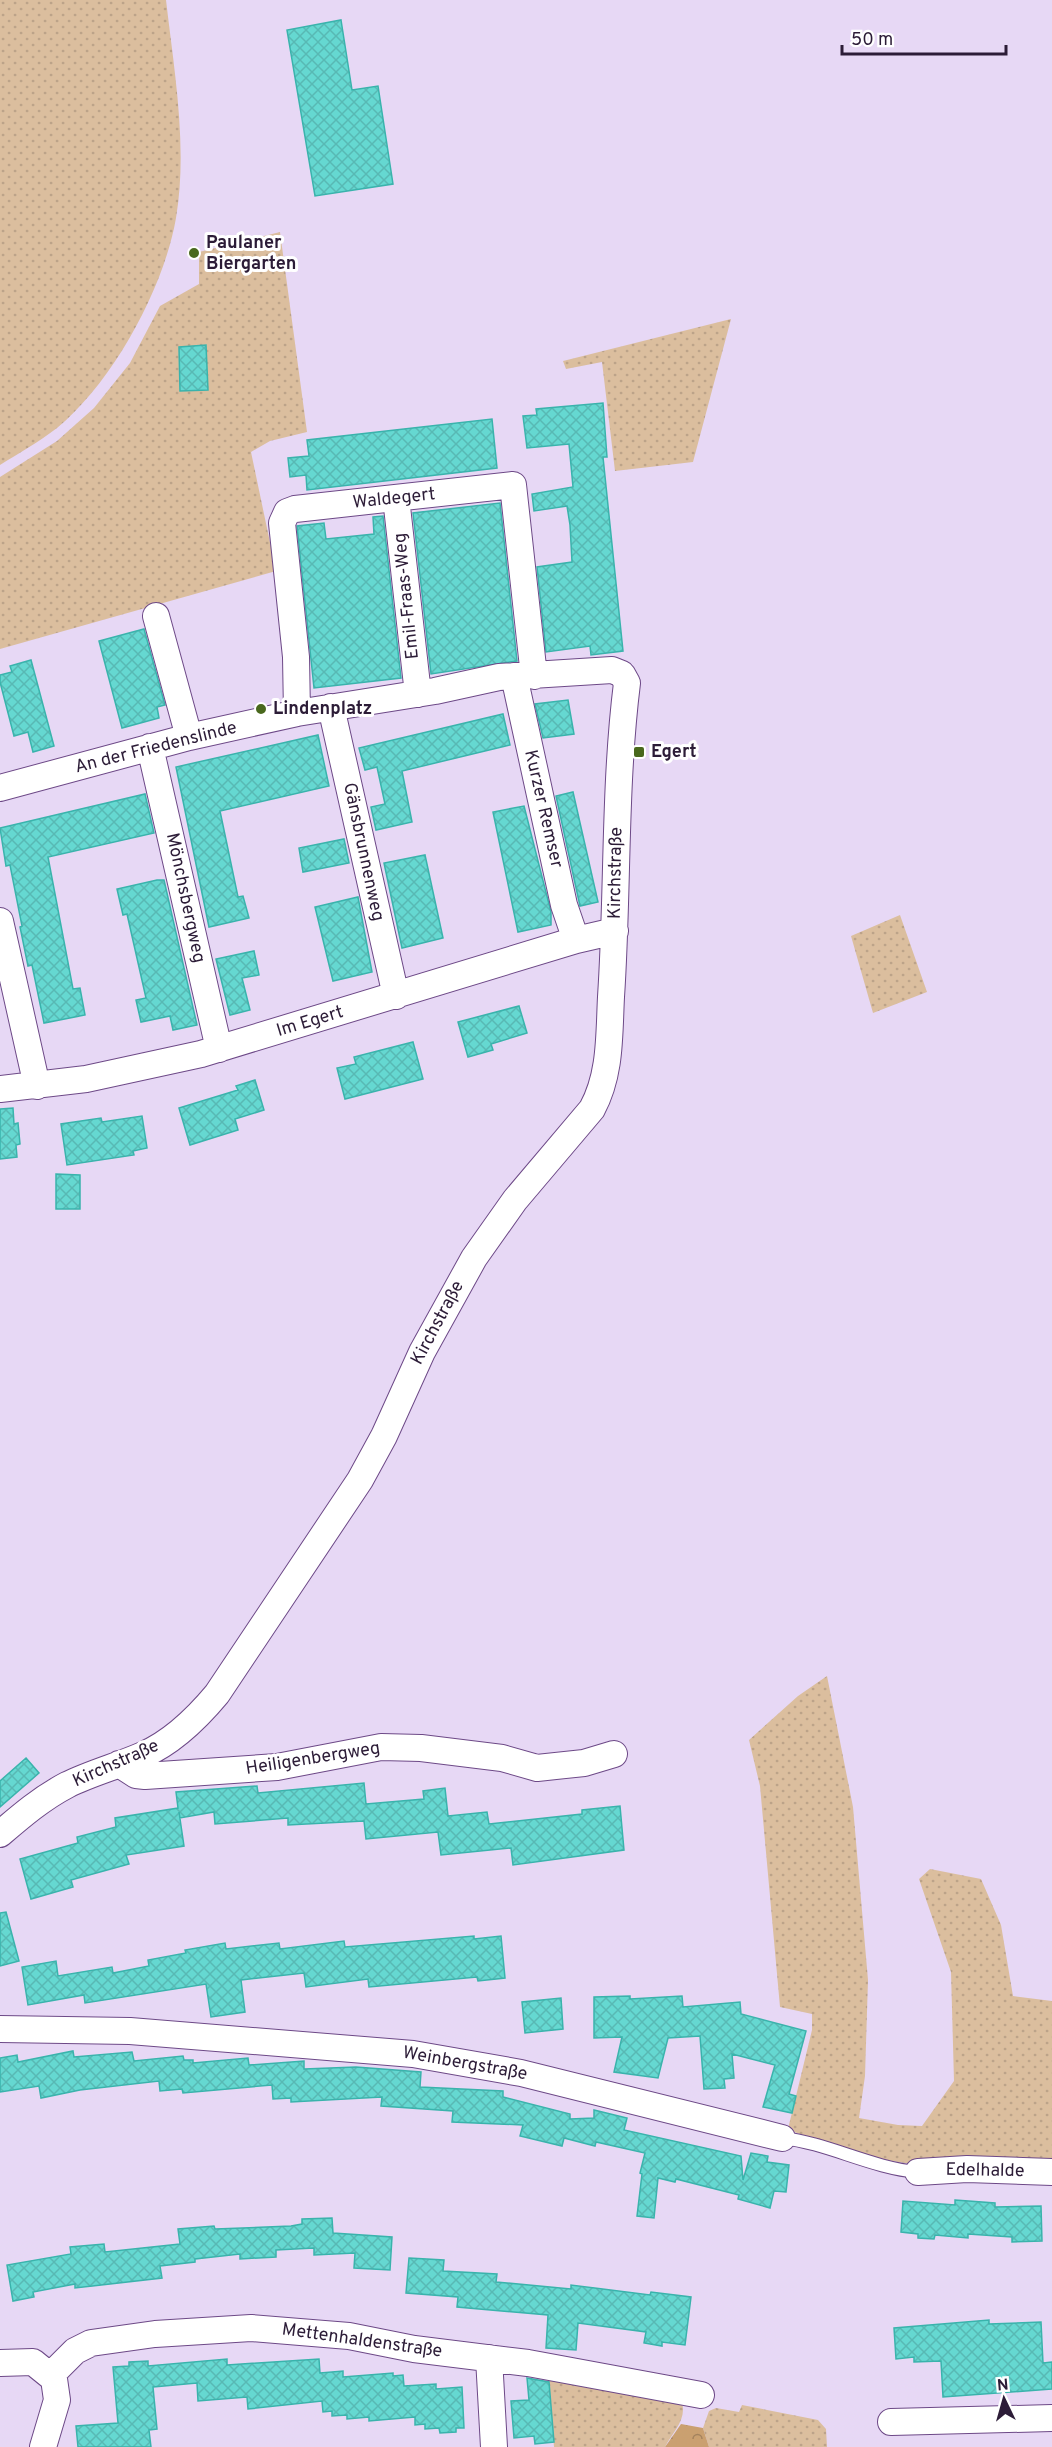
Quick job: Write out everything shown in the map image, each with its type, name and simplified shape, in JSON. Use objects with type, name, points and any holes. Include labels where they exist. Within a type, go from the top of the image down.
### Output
[{"type":"street","name":"Waldegert","points":[[297,713],[296,657],[282,518],[286,512],[295,509],[513,485],[524,676]]},
{"type":"street","name":"Emil-Fraas-Weg","points":[[396,498],[418,694]]},
{"type":"street","points":[[156,616],[189,737]]},
{"type":"street","name":"An der Friedenslinde","points":[[0,789],[189,737],[331,707],[524,676],[612,670],[622,674],[627,683]]},
{"type":"street","name":"Kurzer Remser","points":[[524,676],[564,905],[576,940]]},
{"type":"street","name":"Kirchstraße","points":[[0,1834],[34,1806],[59,1790],[165,1743],[197,1717],[218,1694],[369,1464],[422,1352],[474,1258],[515,1200],[592,1109],[603,1084],[607,1063],[615,932],[618,760],[627,683]]},
{"type":"street","name":"Gänsbrunnenweg","points":[[331,707],[396,996]]},
{"type":"street","name":"Mönchsbergweg","points":[[150,747],[219,1049]]},
{"type":"street","points":[[0,921],[37,1086]]},
{"type":"street","name":"Im Egert","points":[[0,1089],[37,1086],[123,1072],[219,1049],[576,940],[615,932]]},
{"type":"street","name":"Heiligenbergweg","points":[[119,1764],[136,1775],[156,1776],[286,1766],[381,1747],[421,1748],[502,1758],[537,1768],[584,1763],[614,1754]]},
{"type":"street","name":"Weinbergstraße","points":[[0,2029],[130,2031],[413,2054],[521,2073],[782,2138]]},
{"type":"street","name":"Edelhalde","points":[[918,2172],[967,2169],[1052,2172]]},
{"type":"street","name":"Mettenhaldenstraße","points":[[51,2374],[75,2351],[91,2343],[227,2329],[318,2332],[414,2349],[489,2358],[701,2395]]},
{"type":"street","points":[[489,2358],[494,2447]]},
{"type":"street","points":[[0,2363],[33,2362],[51,2374],[56,2384],[57,2400],[43,2447]]},
{"type":"street","points":[[891,2422],[1052,2418]]},
{"type":"lane","name":"Weinbergstraße","points":[[782,2138],[801,2141],[895,2169],[918,2172]]},
{"type":"shaded area","points":[[0,0],[166,0],[179,109],[181,164],[176,218],[170,245],[148,303],[133,332],[98,386],[78,409],[57,428],[0,465]]},
{"type":"shaded area","points":[[280,232],[307,432],[270,441],[251,452],[276,571],[0,649],[0,477],[57,441],[94,408],[130,363],[160,306],[199,284],[199,252]]},
{"type":"shaded area","points":[[731,319],[693,462],[615,471],[602,362],[566,369],[563,361]]},
{"type":"shaded area","points":[[900,915],[927,992],[873,1013],[851,936]]},
{"type":"shaded area","points":[[827,1676],[853,1807],[868,1980],[865,2076],[859,2118],[898,2125],[922,2126],[954,2081],[951,1972],[919,1879],[930,1869],[981,1879],[1001,1925],[1013,1996],[1052,2001],[1052,2162],[954,2166],[905,2163],[837,2148],[788,2129],[812,2030],[812,2014],[780,2007],[760,1786],[749,1740],[798,1696]]},
{"type":"shaded area","points":[[548,2375],[682,2403],[681,2421],[665,2447],[554,2447]]},
{"type":"shaded area","points":[[742,2405],[818,2420],[826,2429],[827,2447],[709,2447],[703,2428],[709,2411],[716,2408],[739,2412]]},
{"type":"green space","points":[[681,2424],[703,2428],[709,2447],[665,2447]]},
{"type":"building","points":[[341,20],[352,90],[378,86],[393,184],[315,196],[287,30]]},
{"type":"building","points":[[206,345],[208,390],[180,391],[179,347]]},
{"type":"building","points":[[603,403],[607,457],[603,457],[623,651],[591,655],[590,646],[546,652],[537,567],[572,562],[570,525],[567,506],[534,511],[532,494],[573,487],[569,444],[527,448],[523,416],[537,415],[536,409]]},
{"type":"building","points":[[492,419],[497,468],[307,490],[306,475],[290,477],[288,458],[309,456],[307,440]]},
{"type":"building","points":[[500,503],[517,661],[431,674],[413,513]]},
{"type":"building","points":[[383,516],[401,678],[314,688],[297,526],[324,523],[326,539],[374,534],[373,517]]},
{"type":"building","points":[[144,629],[165,705],[157,707],[159,718],[122,728],[99,641]]},
{"type":"building","points":[[31,660],[54,746],[33,752],[28,732],[14,736],[0,682],[0,675],[12,672],[10,666]]},
{"type":"building","points":[[568,700],[574,734],[543,738],[535,704]]},
{"type":"building","points":[[503,714],[510,745],[402,771],[412,822],[376,830],[371,807],[385,804],[377,767],[365,770],[359,748]]},
{"type":"building","points":[[318,735],[329,786],[220,811],[238,897],[243,896],[249,918],[209,927],[176,767]]},
{"type":"building","points":[[573,792],[598,902],[580,906],[556,796]]},
{"type":"building","points":[[145,794],[154,833],[48,857],[73,989],[80,988],[85,1015],[44,1023],[32,965],[28,966],[10,865],[6,866],[0,828]]},
{"type":"building","points":[[524,806],[551,912],[551,925],[518,932],[493,812]]},
{"type":"building","points":[[344,839],[349,863],[303,872],[299,848]]},
{"type":"building","points":[[425,855],[443,938],[402,948],[384,863]]},
{"type":"building","points":[[164,880],[197,1025],[173,1030],[170,1016],[141,1022],[136,1000],[146,998],[127,914],[123,915],[117,889]]},
{"type":"building","points":[[358,897],[372,972],[333,981],[315,907]]},
{"type":"building","points":[[254,951],[259,975],[242,978],[250,1010],[230,1015],[216,959]]},
{"type":"building","points":[[519,1006],[527,1033],[491,1044],[493,1050],[468,1057],[458,1022]]},
{"type":"building","points":[[413,1042],[423,1079],[345,1099],[337,1068],[356,1064],[354,1057]]},
{"type":"building","points":[[255,1080],[264,1110],[235,1119],[238,1130],[190,1145],[179,1108],[238,1090],[236,1086]]},
{"type":"building","points":[[13,1108],[14,1124],[18,1123],[20,1144],[16,1145],[17,1157],[0,1159],[0,1109]]},
{"type":"building","points":[[142,1116],[147,1148],[133,1151],[134,1155],[67,1165],[61,1124],[101,1118],[102,1122]]},
{"type":"building","points":[[56,1174],[80,1175],[80,1209],[56,1209]]},
{"type":"building","points":[[26,1758],[39,1773],[0,1807],[0,1781]]},
{"type":"building","points":[[364,1783],[366,1804],[424,1799],[423,1791],[445,1788],[448,1816],[487,1812],[489,1824],[582,1814],[582,1810],[620,1806],[624,1850],[513,1865],[511,1848],[441,1855],[438,1832],[366,1839],[364,1821],[288,1825],[288,1818],[215,1824],[214,1812],[180,1818],[179,1812],[184,1846],[126,1855],[129,1864],[71,1880],[73,1887],[31,1899],[20,1859],[78,1843],[77,1837],[116,1827],[115,1818],[178,1808],[176,1792],[257,1786],[258,1793]]},
{"type":"building","points":[[6,1912],[19,1961],[0,1966],[0,1913]]},
{"type":"building","points":[[474,1936],[474,1939],[501,1936],[505,1978],[478,1981],[477,1977],[369,1987],[368,1979],[306,1987],[304,1973],[241,1980],[245,2012],[211,2017],[206,1984],[85,2003],[84,1995],[28,2005],[22,1967],[56,1961],[58,1976],[112,1967],[113,1973],[149,1966],[148,1960],[186,1953],[185,1950],[225,1943],[226,1949],[279,1943],[280,1949],[344,1941],[345,1947]]},
{"type":"building","points":[[630,1996],[630,1999],[682,1996],[683,2007],[740,2002],[741,2014],[806,2031],[789,2094],[796,2096],[792,2113],[763,2107],[775,2065],[732,2054],[734,2078],[724,2079],[725,2088],[704,2089],[700,2036],[668,2038],[658,2078],[614,2072],[622,2037],[594,2038],[594,1997]]},
{"type":"building","points":[[561,1998],[563,2029],[525,2033],[522,2002]]},
{"type":"building","points":[[73,2051],[74,2057],[132,2052],[134,2061],[183,2056],[184,2060],[193,2060],[193,2063],[248,2058],[249,2065],[304,2061],[304,2069],[356,2067],[421,2072],[420,2087],[503,2091],[503,2097],[570,2114],[570,2119],[594,2118],[594,2110],[627,2118],[624,2130],[741,2156],[743,2180],[751,2153],[768,2156],[767,2162],[789,2165],[786,2192],[774,2191],[770,2208],[738,2199],[739,2195],[676,2179],[675,2182],[658,2178],[654,2218],[637,2216],[642,2174],[640,2173],[645,2153],[596,2142],[595,2146],[564,2138],[562,2146],[520,2136],[523,2125],[452,2122],[453,2111],[381,2106],[382,2097],[291,2102],[291,2098],[273,2099],[272,2085],[183,2093],[182,2089],[160,2091],[159,2081],[80,2090],[41,2098],[39,2086],[0,2092],[0,2058],[17,2055],[18,2062]]},
{"type":"building","points":[[955,2200],[995,2203],[995,2207],[1041,2206],[1042,2241],[1012,2242],[1012,2237],[968,2234],[968,2238],[935,2235],[934,2239],[918,2238],[918,2234],[901,2232],[903,2201],[955,2205]]},
{"type":"building","points":[[332,2218],[333,2233],[392,2237],[390,2270],[354,2268],[355,2253],[314,2255],[314,2248],[276,2250],[276,2257],[240,2259],[240,2254],[195,2259],[195,2262],[160,2266],[162,2278],[75,2288],[75,2284],[33,2292],[34,2297],[13,2301],[7,2265],[71,2254],[70,2247],[104,2244],[105,2252],[180,2244],[178,2229],[214,2226],[215,2229],[291,2226],[302,2224],[302,2219]]},
{"type":"building","points":[[409,2258],[444,2260],[443,2271],[497,2274],[496,2282],[571,2289],[571,2285],[650,2295],[651,2292],[691,2297],[685,2345],[662,2342],[662,2346],[644,2343],[646,2332],[578,2323],[576,2350],[546,2348],[548,2315],[457,2307],[458,2297],[406,2293]]},
{"type":"building","points":[[989,2320],[989,2324],[1041,2322],[1043,2363],[1052,2362],[1052,2389],[943,2397],[941,2361],[914,2362],[914,2357],[896,2359],[894,2328]]},
{"type":"building","points":[[227,2359],[227,2365],[319,2359],[320,2373],[343,2371],[343,2377],[393,2373],[393,2376],[403,2375],[404,2386],[436,2384],[436,2389],[462,2387],[464,2428],[456,2428],[456,2432],[440,2433],[439,2428],[425,2429],[425,2424],[415,2425],[415,2417],[369,2421],[369,2417],[347,2419],[347,2415],[332,2416],[332,2411],[323,2412],[322,2401],[248,2409],[247,2397],[198,2401],[197,2383],[153,2387],[157,2429],[149,2430],[151,2447],[78,2447],[76,2426],[118,2423],[113,2367],[129,2366],[129,2362],[148,2361],[148,2366]]},
{"type":"building","points":[[527,2378],[549,2382],[554,2442],[535,2444],[534,2436],[514,2438],[511,2401],[529,2400]]},
{"type":"place","name":"Paulaner Biergarten","points":[[194,253]]},
{"type":"place","name":"Lindenplatz","points":[[261,709]]},
{"type":"place","name":"Egert","points":[[639,752]]}]
